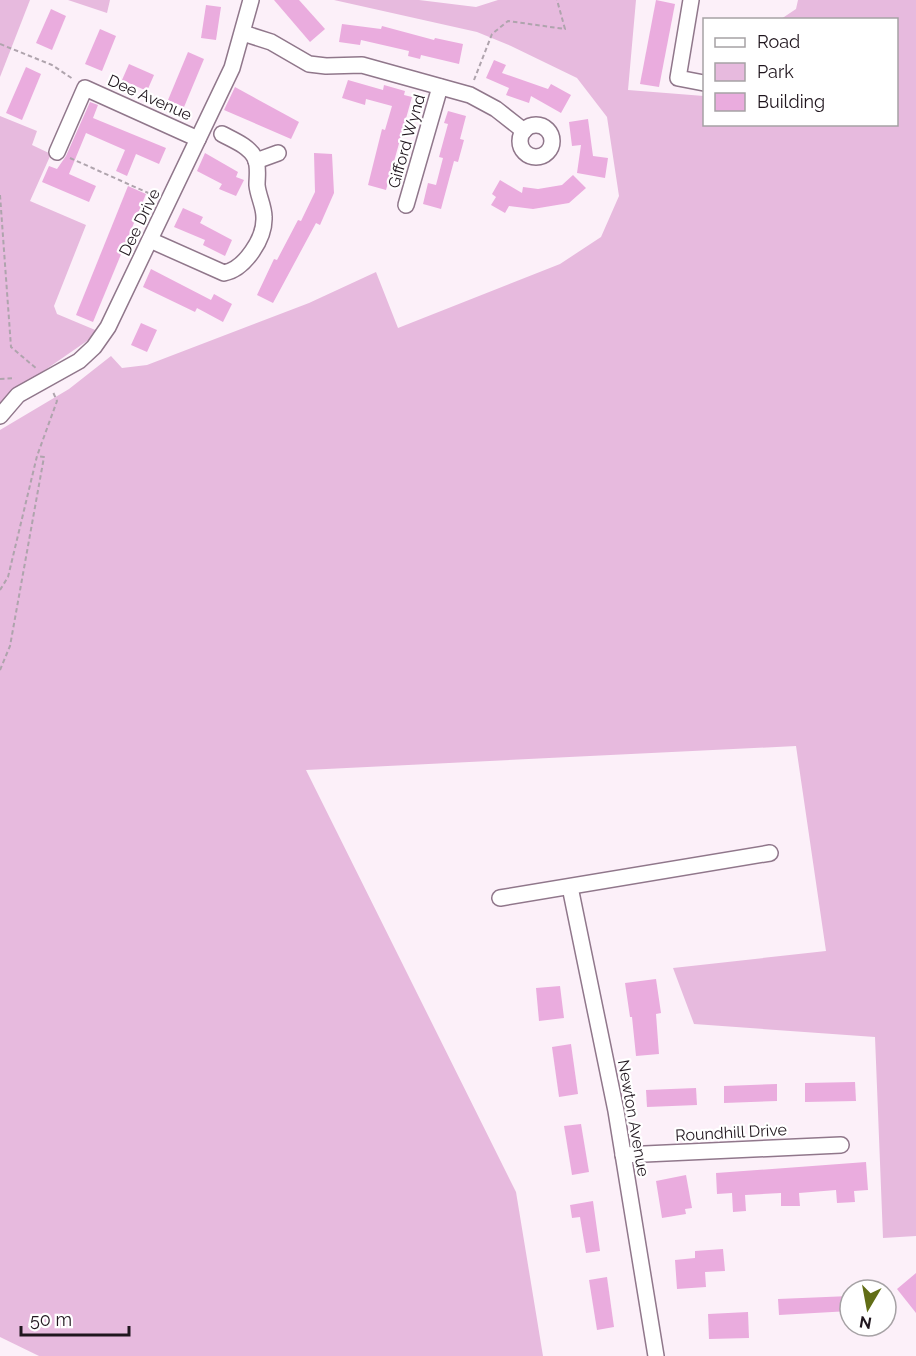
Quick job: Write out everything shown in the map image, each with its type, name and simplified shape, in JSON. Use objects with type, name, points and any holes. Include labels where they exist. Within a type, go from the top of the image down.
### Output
[{"type":"street","name":"Dee Drive","points":[[0,416],[18,395],[79,361],[94,347],[108,327],[232,68],[251,0]]},
{"type":"street","points":[[691,0],[678,78],[703,84]]},
{"type":"street","name":"Gifford Wynd","points":[[243,33],[271,42],[309,64],[362,65],[470,94],[496,109],[524,130]]},
{"type":"street","name":"Gifford Wynd","points":[[406,205],[440,87]]},
{"type":"street","name":"Dee Avenue","points":[[57,152],[85,88],[198,139]]},
{"type":"street","points":[[150,240],[224,273],[237,268],[251,252],[263,230],[264,211],[258,191],[256,161],[247,148],[222,134]]},
{"type":"street","points":[[256,161],[278,153]]},
{"type":"street","points":[[500,898],[770,853]]},
{"type":"street","name":"Newton Avenue","points":[[570,887],[623,1155],[656,1356]]},
{"type":"street","name":"Roundhill Drive","points":[[623,1155],[841,1145]]},
{"type":"path","points":[[474,78],[492,34],[508,21],[566,30],[556,0]]},
{"type":"path","points":[[0,44],[52,65],[85,88]]},
{"type":"path","points":[[57,152],[168,202]]},
{"type":"path","points":[[0,195],[11,347],[48,378],[57,401],[37,456],[8,577],[0,590]]},
{"type":"path","points":[[0,670],[10,646],[44,457],[37,456]]},
{"type":"green space","points":[[0,0],[30,0],[0,77]]},
{"type":"green space","points":[[68,0],[110,0],[107,13]]},
{"type":"green space","points":[[334,0],[419,0],[476,7],[498,0],[636,0],[628,90],[703,96],[703,126],[898,126],[898,18],[782,18],[796,9],[798,0],[916,0],[916,1236],[883,1238],[875,1037],[694,1024],[673,968],[826,951],[796,746],[306,770],[516,1192],[543,1356],[39,1356],[0,1337],[0,430],[69,389],[111,356],[122,368],[147,365],[309,303],[376,272],[398,328],[560,264],[601,237],[619,196],[607,117],[577,78],[477,32]]},
{"type":"green space","points":[[0,116],[37,131],[32,145],[51,154],[30,201],[86,225],[54,306],[57,314],[100,332],[16,390],[0,404]]},
{"type":"building","points":[[274,0],[299,0],[325,29],[310,42]]},
{"type":"building","points":[[656,0],[675,4],[659,87],[640,84]]},
{"type":"building","points":[[206,5],[221,7],[216,40],[201,38]]},
{"type":"building","points":[[51,9],[66,16],[52,50],[36,43]]},
{"type":"building","points":[[342,24],[381,29],[382,26],[434,40],[435,38],[463,44],[459,64],[421,55],[420,59],[408,56],[409,51],[361,40],[360,45],[339,42]]},
{"type":"building","points":[[100,29],[116,36],[102,71],[85,64]]},
{"type":"building","points":[[188,52],[204,59],[184,107],[168,100]]},
{"type":"building","points":[[494,60],[506,65],[502,73],[548,89],[551,84],[571,95],[561,113],[531,96],[529,103],[506,95],[509,88],[486,78]]},
{"type":"building","points":[[129,64],[154,75],[147,91],[122,80]]},
{"type":"building","points":[[26,67],[41,74],[22,120],[6,113]]},
{"type":"building","points":[[348,80],[383,90],[384,85],[405,91],[404,95],[412,97],[386,190],[368,185],[382,129],[385,130],[392,106],[366,99],[365,105],[342,98]]},
{"type":"building","points":[[235,87],[299,122],[291,139],[224,110]]},
{"type":"building","points":[[90,102],[98,105],[93,118],[166,148],[159,164],[136,154],[127,176],[116,171],[125,150],[86,133],[69,174],[96,186],[89,202],[42,182],[49,166],[57,169],[66,156]]},
{"type":"building","points":[[448,111],[466,116],[460,139],[464,140],[458,162],[454,161],[441,209],[423,204],[428,183],[436,185],[443,158],[439,157],[448,124],[444,123]]},
{"type":"building","points":[[588,119],[593,156],[608,158],[605,178],[577,173],[581,145],[572,146],[569,122]]},
{"type":"building","points":[[205,153],[238,172],[236,177],[244,180],[236,196],[219,189],[222,184],[197,171]]},
{"type":"building","points":[[314,153],[332,154],[334,193],[320,225],[316,223],[273,303],[257,295],[274,259],[277,260],[298,220],[301,221],[315,192]]},
{"type":"building","points":[[573,175],[586,188],[569,203],[533,209],[509,206],[505,213],[491,205],[496,197],[492,194],[500,180],[522,193],[523,187],[538,189],[562,185]]},
{"type":"building","points":[[128,186],[146,194],[93,322],[76,315]]},
{"type":"building","points":[[183,208],[203,217],[200,223],[232,240],[225,256],[203,245],[205,240],[174,227]]},
{"type":"building","points":[[151,269],[211,300],[214,294],[232,304],[223,322],[197,308],[195,312],[143,287]]},
{"type":"building","points":[[141,323],[157,330],[147,352],[131,345]]},
{"type":"building","points":[[656,979],[661,1013],[656,1014],[659,1054],[636,1056],[632,1017],[630,1017],[625,983]]},
{"type":"building","points":[[560,986],[564,1018],[539,1021],[536,988]]},
{"type":"building","points":[[571,1044],[578,1094],[559,1097],[552,1047]]},
{"type":"building","points":[[855,1082],[856,1101],[805,1102],[805,1083]]},
{"type":"building","points":[[777,1084],[777,1101],[724,1103],[724,1086]]},
{"type":"building","points":[[696,1088],[697,1105],[647,1107],[646,1090]]},
{"type":"building","points":[[581,1124],[589,1172],[572,1175],[564,1126]]},
{"type":"building","points":[[866,1162],[868,1190],[854,1191],[855,1202],[837,1203],[836,1190],[799,1193],[800,1206],[781,1206],[781,1193],[745,1195],[746,1211],[733,1212],[732,1193],[717,1194],[716,1173]]},
{"type":"building","points":[[686,1175],[692,1208],[685,1209],[686,1214],[662,1218],[656,1181]]},
{"type":"building","points":[[593,1201],[600,1251],[586,1253],[580,1217],[572,1218],[570,1205]]},
{"type":"building","points":[[723,1249],[725,1271],[705,1272],[706,1287],[677,1289],[675,1260],[695,1258],[695,1251]]},
{"type":"building","points":[[916,1273],[916,1313],[898,1290]]},
{"type":"building","points":[[607,1277],[614,1327],[597,1330],[589,1280]]},
{"type":"building","points":[[838,1296],[838,1312],[779,1315],[778,1299]]},
{"type":"building","points":[[748,1312],[749,1338],[709,1339],[708,1314]]}]
